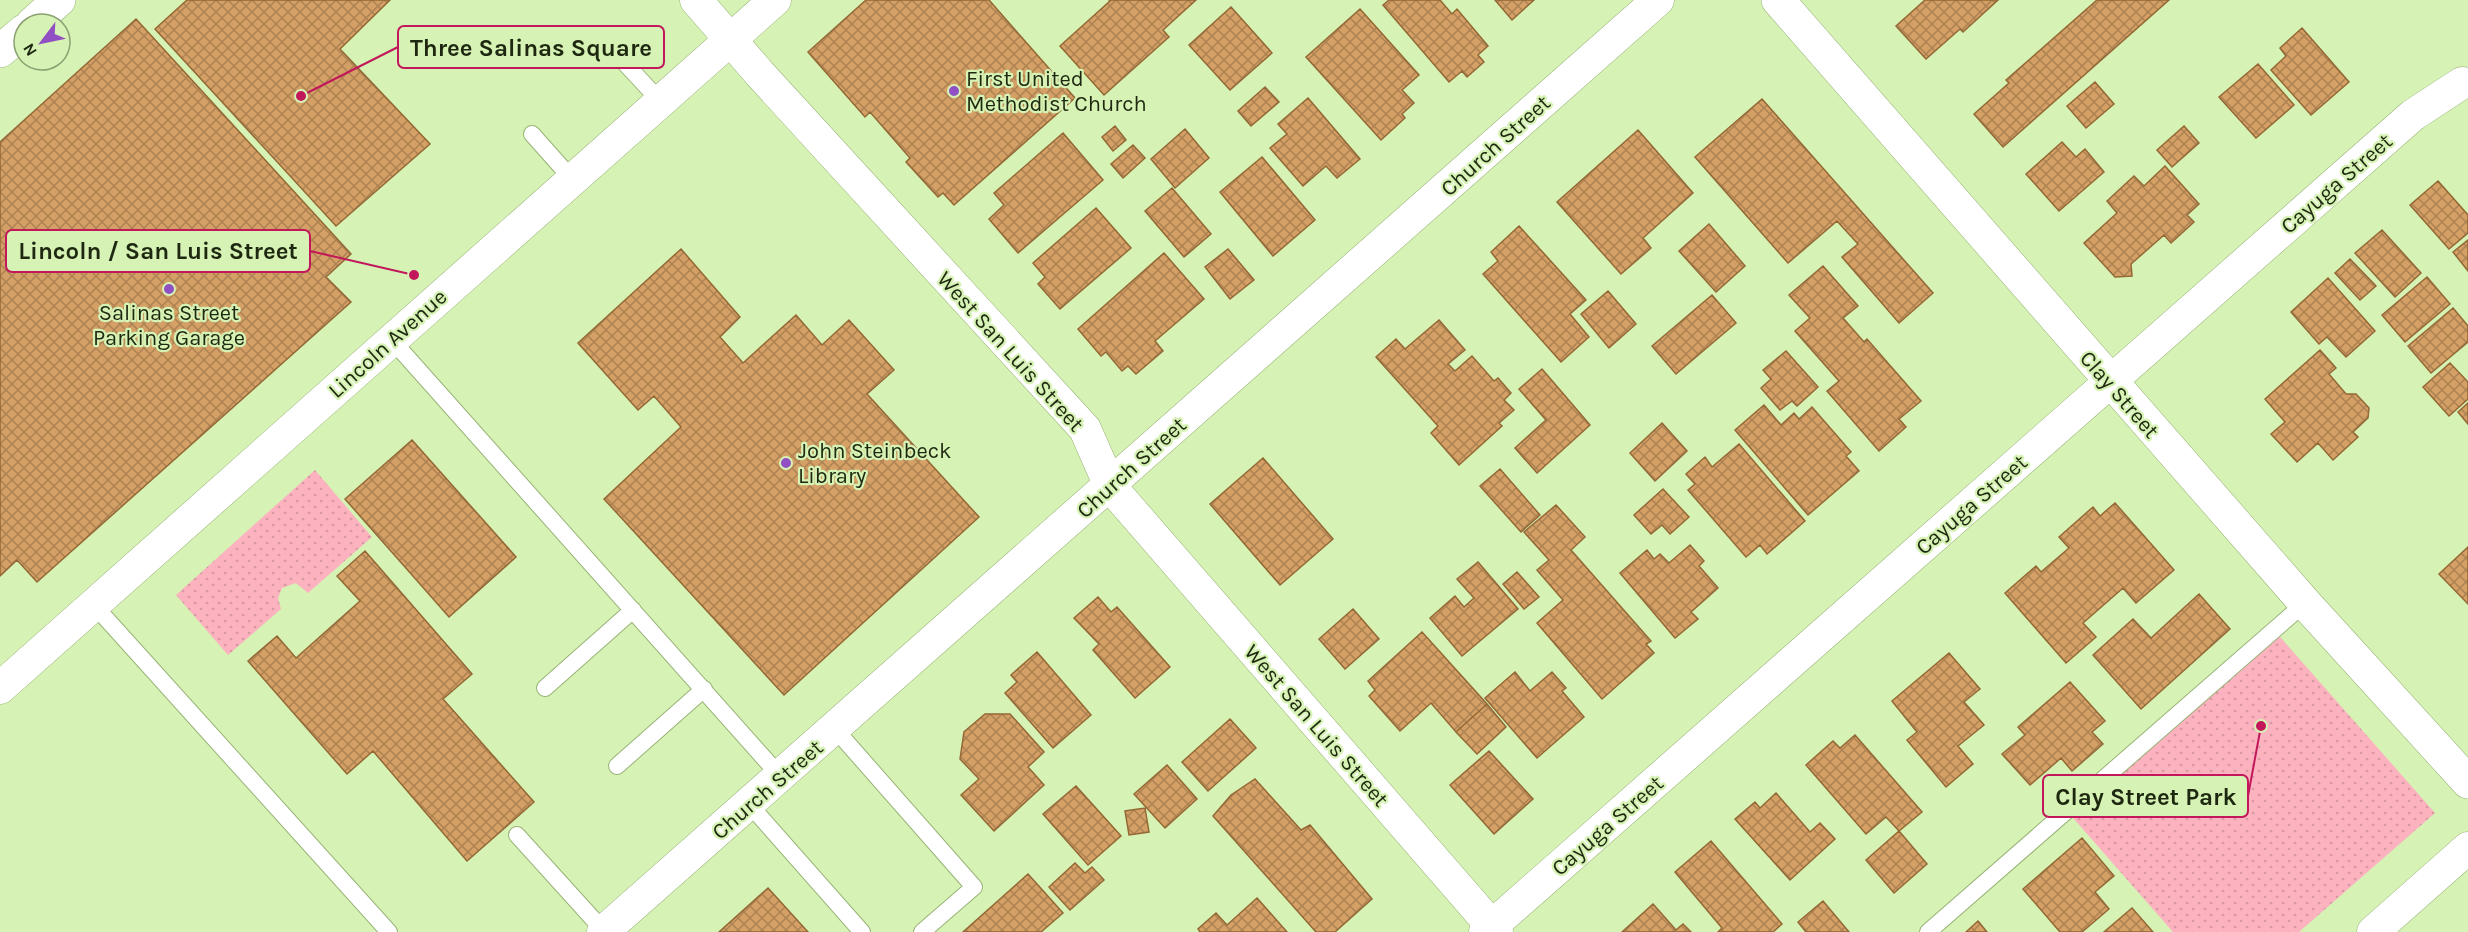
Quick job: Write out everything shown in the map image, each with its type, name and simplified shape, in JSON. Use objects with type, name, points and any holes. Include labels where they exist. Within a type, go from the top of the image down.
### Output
[{"type":"street","points":[[46,12],[59,0]]},
{"type":"street","name":"West San Luis Street","points":[[696,0],[1085,429],[1110,486],[1491,930]]},
{"type":"street","name":"Lincoln Avenue","points":[[0,688],[390,339],[775,0]]},
{"type":"street","name":"Church Street","points":[[603,931],[835,729],[1658,0]]},
{"type":"street","name":"Clay Street","points":[[1778,0],[2110,382],[2305,603],[2468,782]]},
{"type":"street","name":"Cayuga Street","points":[[1491,930],[2413,115],[2462,83]]},
{"type":"street","points":[[2373,932],[2468,849]]},
{"type":"lane","points":[[622,60],[661,102]]},
{"type":"lane","points":[[532,134],[572,179]]},
{"type":"lane","points":[[390,339],[780,776]]},
{"type":"lane","points":[[1928,932],[2305,603]]},
{"type":"lane","points":[[93,604],[389,932]]},
{"type":"lane","points":[[546,688],[633,610]]},
{"type":"lane","points":[[617,766],[704,689]]},
{"type":"lane","points":[[835,729],[974,887],[922,932]]},
{"type":"lane","points":[[749,804],[862,932]]},
{"type":"lane","points":[[517,835],[603,931]]},
{"type":"shaded area","points":[[315,470],[372,537],[308,593],[296,583],[282,588],[278,598],[281,609],[228,655],[176,595]]},
{"type":"shaded area","points":[[2274,630],[2435,813],[2299,932],[2173,932],[2067,811]]},
{"type":"building","points":[[187,0],[390,0],[340,49],[430,144],[336,226],[155,29]]},
{"type":"building","points":[[866,0],[989,0],[1075,98],[954,205],[943,193],[938,197],[906,162],[910,158],[870,112],[865,117],[808,52]]},
{"type":"building","points":[[1109,0],[1196,0],[1163,30],[1169,37],[1104,95],[1060,46]]},
{"type":"building","points":[[1389,0],[1440,0],[1452,14],[1457,9],[1488,46],[1478,55],[1484,62],[1467,77],[1462,71],[1449,82],[1383,5]]},
{"type":"building","points":[[1495,0],[1534,0],[1512,20]]},
{"type":"building","points":[[1925,0],[1998,0],[1963,32],[1960,29],[1926,59],[1896,26]]},
{"type":"building","points":[[2097,0],[2169,0],[2003,147],[1974,114],[2009,83],[2006,80]]},
{"type":"building","points":[[1231,7],[1272,53],[1230,90],[1189,45]]},
{"type":"building","points":[[1360,9],[1419,75],[1402,90],[1414,103],[1402,114],[1405,118],[1381,140],[1306,57]]},
{"type":"building","name":"Salinas Street Parking Garage","points":[[136,19],[351,254],[326,277],[351,302],[37,582],[17,560],[0,576],[0,142]]},
{"type":"building","points":[[2302,28],[2349,82],[2311,115],[2271,70],[2286,56],[2280,48]]},
{"type":"building","points":[[2258,64],[2294,105],[2256,138],[2219,97]]},
{"type":"building","points":[[2095,82],[2114,104],[2086,128],[2067,106]]},
{"type":"building","points":[[1265,87],[1279,102],[1251,126],[1238,111]]},
{"type":"building","points":[[1308,98],[1360,159],[1337,178],[1326,166],[1303,186],[1270,148],[1287,134],[1278,124]]},
{"type":"building","points":[[1762,99],[1933,293],[1899,323],[1842,257],[1858,244],[1837,221],[1788,263],[1695,157]]},
{"type":"building","points":[[1115,126],[1126,140],[1113,151],[1102,137]]},
{"type":"building","points":[[2184,126],[2199,143],[2172,167],[2157,150]]},
{"type":"building","points":[[1185,129],[1209,158],[1175,188],[1151,159]]},
{"type":"building","points":[[1638,130],[1693,193],[1643,238],[1651,248],[1621,274],[1557,202]]},
{"type":"building","points":[[1063,133],[1103,180],[1018,253],[989,219],[1004,205],[994,193]]},
{"type":"building","points":[[2062,142],[2076,157],[2085,149],[2104,172],[2059,211],[2026,174]]},
{"type":"building","points":[[1133,145],[1145,158],[1123,178],[1111,164]]},
{"type":"building","points":[[1262,157],[1315,220],[1273,256],[1220,192]]},
{"type":"building","points":[[2165,166],[2199,204],[2187,215],[2194,222],[2171,243],[2164,235],[2131,264],[2132,276],[2115,277],[2084,243],[2117,213],[2107,201],[2134,176],[2144,186]]},
{"type":"building","points":[[2438,181],[2468,215],[2468,233],[2449,249],[2410,205]]},
{"type":"building","points":[[1172,188],[1211,234],[1184,257],[1145,211]]},
{"type":"building","points":[[1096,208],[1131,248],[1060,309],[1038,284],[1045,277],[1033,263]]},
{"type":"building","points":[[1709,224],[1745,266],[1716,292],[1679,251]]},
{"type":"building","points":[[1519,226],[1586,300],[1570,314],[1589,337],[1561,362],[1483,274],[1498,261],[1491,252]]},
{"type":"building","points":[[2382,230],[2421,273],[2395,297],[2355,253]]},
{"type":"building","points":[[2468,240],[2468,271],[2453,252]]},
{"type":"building","name":"John Steinbeck Library","points":[[681,249],[740,317],[720,337],[743,363],[796,315],[822,345],[849,320],[894,370],[867,394],[979,517],[784,695],[604,499],[681,427],[654,396],[638,410],[578,343]]},
{"type":"building","points":[[1228,249],[1254,280],[1230,299],[1205,267]]},
{"type":"building","points":[[1164,253],[1204,299],[1155,341],[1163,351],[1136,374],[1128,366],[1122,371],[1106,352],[1101,356],[1078,329]]},
{"type":"building","points":[[2350,259],[2376,286],[2360,300],[2335,273]]},
{"type":"building","points":[[1823,266],[1858,306],[1843,318],[1864,342],[1867,339],[1921,401],[1899,419],[1906,427],[1879,451],[1827,391],[1839,381],[1795,331],[1810,318],[1789,295]]},
{"type":"building","points":[[2427,277],[2450,304],[2405,342],[2382,315]]},
{"type":"building","points":[[2328,278],[2375,331],[2346,357],[2327,337],[2319,344],[2291,312]]},
{"type":"building","points":[[1608,291],[1636,324],[1609,348],[1581,314]]},
{"type":"building","points":[[1712,295],[1736,323],[1676,374],[1652,346]]},
{"type":"building","points":[[2453,308],[2468,326],[2468,342],[2431,373],[2408,346]]},
{"type":"building","points":[[1439,320],[1465,350],[1448,364],[1455,371],[1472,356],[1494,381],[1498,378],[1511,393],[1504,400],[1514,410],[1499,423],[1502,426],[1459,465],[1431,433],[1438,426],[1376,357],[1396,339],[1405,349]]},
{"type":"building","points":[[2320,350],[2336,368],[2329,374],[2346,394],[2356,394],[2369,408],[2368,418],[2353,432],[2358,437],[2333,460],[2318,443],[2297,462],[2271,434],[2285,422],[2265,399]]},
{"type":"building","points":[[1786,351],[1818,387],[1797,406],[1792,401],[1780,410],[1761,388],[1771,379],[1763,370]]},
{"type":"building","points":[[2450,363],[2468,382],[2468,399],[2449,416],[2423,387]]},
{"type":"building","points":[[1542,369],[1590,425],[1537,473],[1515,448],[1546,420],[1519,389]]},
{"type":"building","points":[[2468,403],[2468,424],[2458,412]]},
{"type":"building","points":[[1764,405],[1781,425],[1794,413],[1799,419],[1812,407],[1851,452],[1846,456],[1859,471],[1808,515],[1735,430]]},
{"type":"building","points":[[1662,423],[1687,451],[1655,481],[1630,453]]},
{"type":"building","points":[[412,440],[516,557],[449,617],[345,499]]},
{"type":"building","points":[[1739,444],[1805,521],[1767,554],[1760,545],[1746,557],[1688,490],[1695,484],[1686,474],[1705,457],[1712,467]]},
{"type":"building","points":[[1263,458],[1333,539],[1280,585],[1210,504]]},
{"type":"building","points":[[1500,469],[1540,515],[1521,532],[1480,486]]},
{"type":"building","points":[[1663,489],[1689,517],[1670,534],[1662,525],[1651,534],[1634,515]]},
{"type":"building","points":[[2115,503],[2174,570],[2136,603],[2123,588],[2083,623],[2096,637],[2066,663],[2005,593],[2036,566],[2041,572],[2069,548],[2059,537],[2093,507],[2100,516]]},
{"type":"building","points":[[1556,505],[1585,537],[1571,550],[1651,641],[1646,644],[1654,653],[1602,699],[1537,623],[1563,600],[1537,570],[1549,560],[1524,532]]},
{"type":"building","points":[[1690,545],[1704,561],[1699,566],[1718,588],[1691,612],[1698,619],[1675,638],[1620,573],[1647,550],[1654,559],[1660,554],[1669,563]]},
{"type":"building","points":[[2468,547],[2468,604],[2439,574]]},
{"type":"building","points":[[365,551],[472,674],[443,699],[534,802],[467,861],[373,751],[347,774],[248,661],[277,636],[296,658],[360,601],[337,576]]},
{"type":"building","points":[[1478,562],[1518,609],[1462,656],[1430,618],[1455,596],[1464,607],[1474,598],[1457,579]]},
{"type":"building","points":[[1517,572],[1539,597],[1524,609],[1503,584]]},
{"type":"building","points":[[2199,594],[2230,629],[2141,709],[2093,655],[2133,619],[2151,638]]},
{"type":"building","points":[[1098,597],[1111,612],[1117,607],[1170,667],[1135,698],[1093,650],[1099,644],[1074,618]]},
{"type":"building","points":[[1353,609],[1379,639],[1345,669],[1319,639]]},
{"type":"building","points":[[1422,632],[1487,704],[1456,732],[1431,703],[1400,731],[1369,696],[1375,690],[1368,681]]},
{"type":"building","points":[[1037,652],[1091,715],[1053,748],[1005,693],[1017,682],[1011,675]]},
{"type":"building","points":[[1949,653],[1980,689],[1964,702],[1984,725],[1958,746],[1973,764],[1946,787],[1907,740],[1917,732],[1892,701]]},
{"type":"building","points":[[1515,672],[1530,691],[1552,672],[1566,688],[1562,691],[1584,717],[1537,758],[1485,698]]},
{"type":"building","points":[[2070,682],[2105,721],[2092,732],[2103,744],[2072,771],[2061,758],[2030,785],[2002,754],[2025,735],[2018,727]]},
{"type":"building","points":[[1487,704],[1506,727],[1477,754],[1456,732]]},
{"type":"building","points":[[985,714],[1010,714],[1044,752],[1028,767],[1044,785],[994,831],[961,795],[979,779],[960,759],[964,732]]},
{"type":"building","points":[[1230,719],[1256,748],[1208,791],[1182,762]]},
{"type":"building","points":[[1855,735],[1922,812],[1899,831],[1886,817],[1866,834],[1806,765],[1833,741],[1840,748]]},
{"type":"building","points":[[1489,751],[1533,799],[1494,834],[1450,785]]},
{"type":"building","points":[[1167,765],[1197,799],[1165,828],[1134,794]]},
{"type":"building","points":[[1255,779],[1301,830],[1310,825],[1372,899],[1335,932],[1316,932],[1213,816],[1231,795]]},
{"type":"building","points":[[1076,786],[1121,836],[1088,865],[1043,814]]},
{"type":"building","points":[[1776,793],[1810,832],[1820,823],[1835,839],[1790,880],[1735,819],[1755,802],[1760,808]]},
{"type":"building","points":[[1145,808],[1149,832],[1129,835],[1125,811]]},
{"type":"building","points":[[1899,831],[1927,864],[1894,893],[1866,860]]},
{"type":"building","points":[[2082,838],[2114,876],[2095,892],[2109,909],[2082,932],[2060,932],[2023,889]]},
{"type":"building","points":[[1711,841],[1782,924],[1773,932],[1718,932],[1722,928],[1675,872]]},
{"type":"building","points":[[1075,863],[1085,873],[1092,867],[1104,880],[1070,910],[1049,887]]},
{"type":"building","points":[[1028,874],[1063,913],[1041,932],[963,932]]},
{"type":"building","points":[[768,888],[808,932],[719,932]]},
{"type":"building","points":[[1257,898],[1287,932],[1200,932],[1198,929],[1216,913],[1227,925]]},
{"type":"building","points":[[1823,901],[1849,932],[1806,932],[1798,922]]},
{"type":"building","points":[[1653,904],[1676,930],[1683,924],[1691,932],[1622,932]]},
{"type":"building","points":[[2132,908],[2153,932],[2104,932]]},
{"type":"building","points":[[1978,921],[1987,932],[1966,932]]},
{"type":"place","name":"First United Methodist Church","points":[[954,91]]},
{"type":"place","name":"Three Salinas Square","points":[[301,96]]},
{"type":"place","name":"Lincoln / San Luis Street","points":[[414,275]]},
{"type":"place","name":"Salinas Street Parking Garage","points":[[169,289]]},
{"type":"place","name":"John Steinbeck Library","points":[[786,463]]},
{"type":"place","name":"Clay Street Park","points":[[2261,726]]}]
